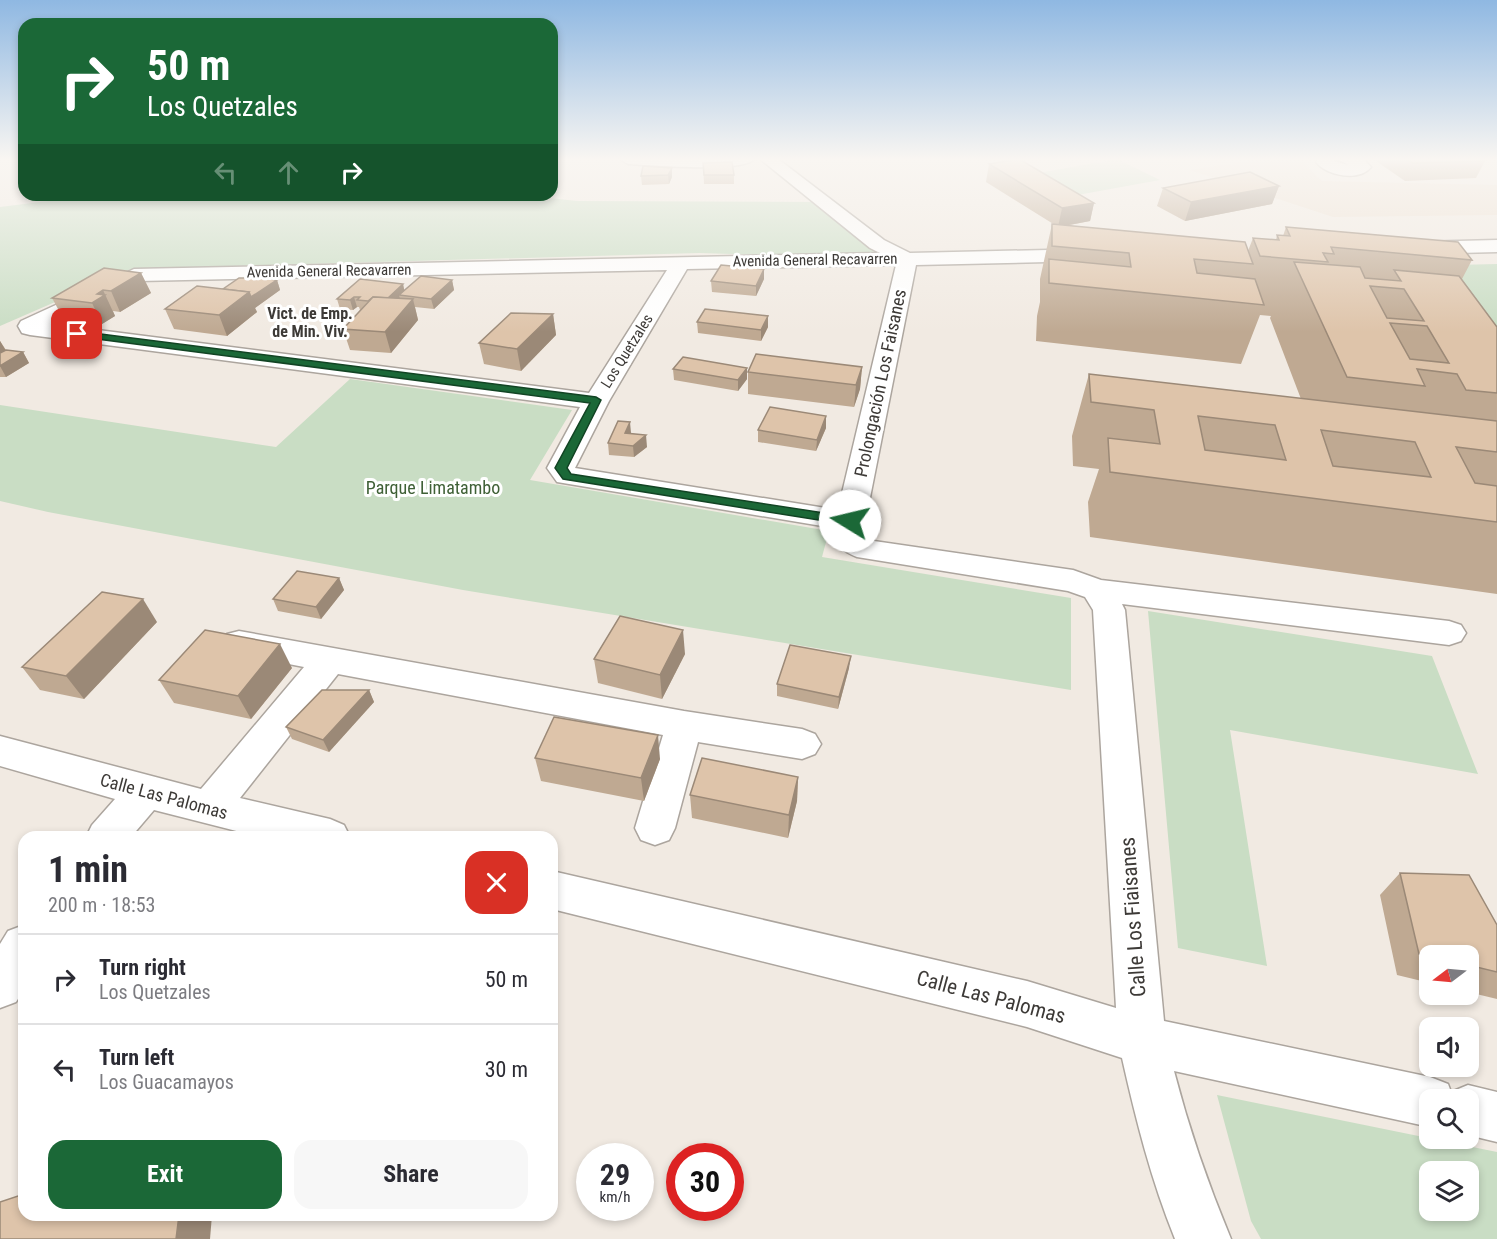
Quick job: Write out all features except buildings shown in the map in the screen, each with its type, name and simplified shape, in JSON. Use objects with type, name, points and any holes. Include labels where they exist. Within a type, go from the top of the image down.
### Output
[{"type":"street","points":[[842,217],[877,244],[907,259]]},
{"type":"street","points":[[1402,248],[1497,246]]},
{"type":"street","name":"Avenida General Recavarren","points":[[596,400],[29,326],[134,275],[1106,254]]},
{"type":"street","name":"Prolongación Los Faisanes","points":[[907,259],[850,521],[851,543],[860,548],[1073,581],[1097,590]]},
{"type":"street","name":"Los Quetzales","points":[[681,263],[596,400],[561,468],[563,473],[567,476],[850,521]]},
{"type":"street","points":[[1097,590],[1449,633]]},
{"type":"street","name":"Calle Los Fiaisanes","points":[[1097,590],[1109,610],[1142,1040],[1166,1138],[1187,1202],[1203,1239]]},
{"type":"street","points":[[213,638],[684,725],[801,744]]},
{"type":"street","points":[[209,808],[331,660]]},
{"type":"street","points":[[655,828],[684,725]]},
{"type":"street","name":"Calle Las Palomas","points":[[0,751],[146,792],[305,831]]},
{"type":"street","points":[[111,831],[146,792]]},
{"type":"street","name":"Calle Las Palomas","points":[[558,891],[1028,1004],[1142,1040],[1419,1100]]},
{"type":"street","points":[[0,986],[18,956]]},
{"type":"street","points":[[1479,1113],[1497,1117]]},
{"type":"green space","points":[[0,217],[846,217],[907,259],[699,253],[131,269],[0,326]]},
{"type":"green space","points":[[1497,264],[1497,387],[1414,266]]},
{"type":"green space","name":"Parque Limatambo","points":[[350,379],[572,410],[530,480],[829,531],[822,557],[1071,598],[1071,690],[463,590],[0,501],[0,405],[276,447]]},
{"type":"green space","points":[[1148,611],[1432,656],[1478,774],[1230,730],[1267,966],[1178,948]]},
{"type":"green space","points":[[1217,1095],[1419,1136],[1419,1149],[1479,1148],[1497,1152],[1497,1239],[1261,1239],[1251,1221]]},
{"type":"district","name":"Vict. de Emp. de Min. Viv.","points":[[310,322]]},
{"type":"route","points":[[77,334],[596,400],[561,468],[567,476],[850,521]]}]
